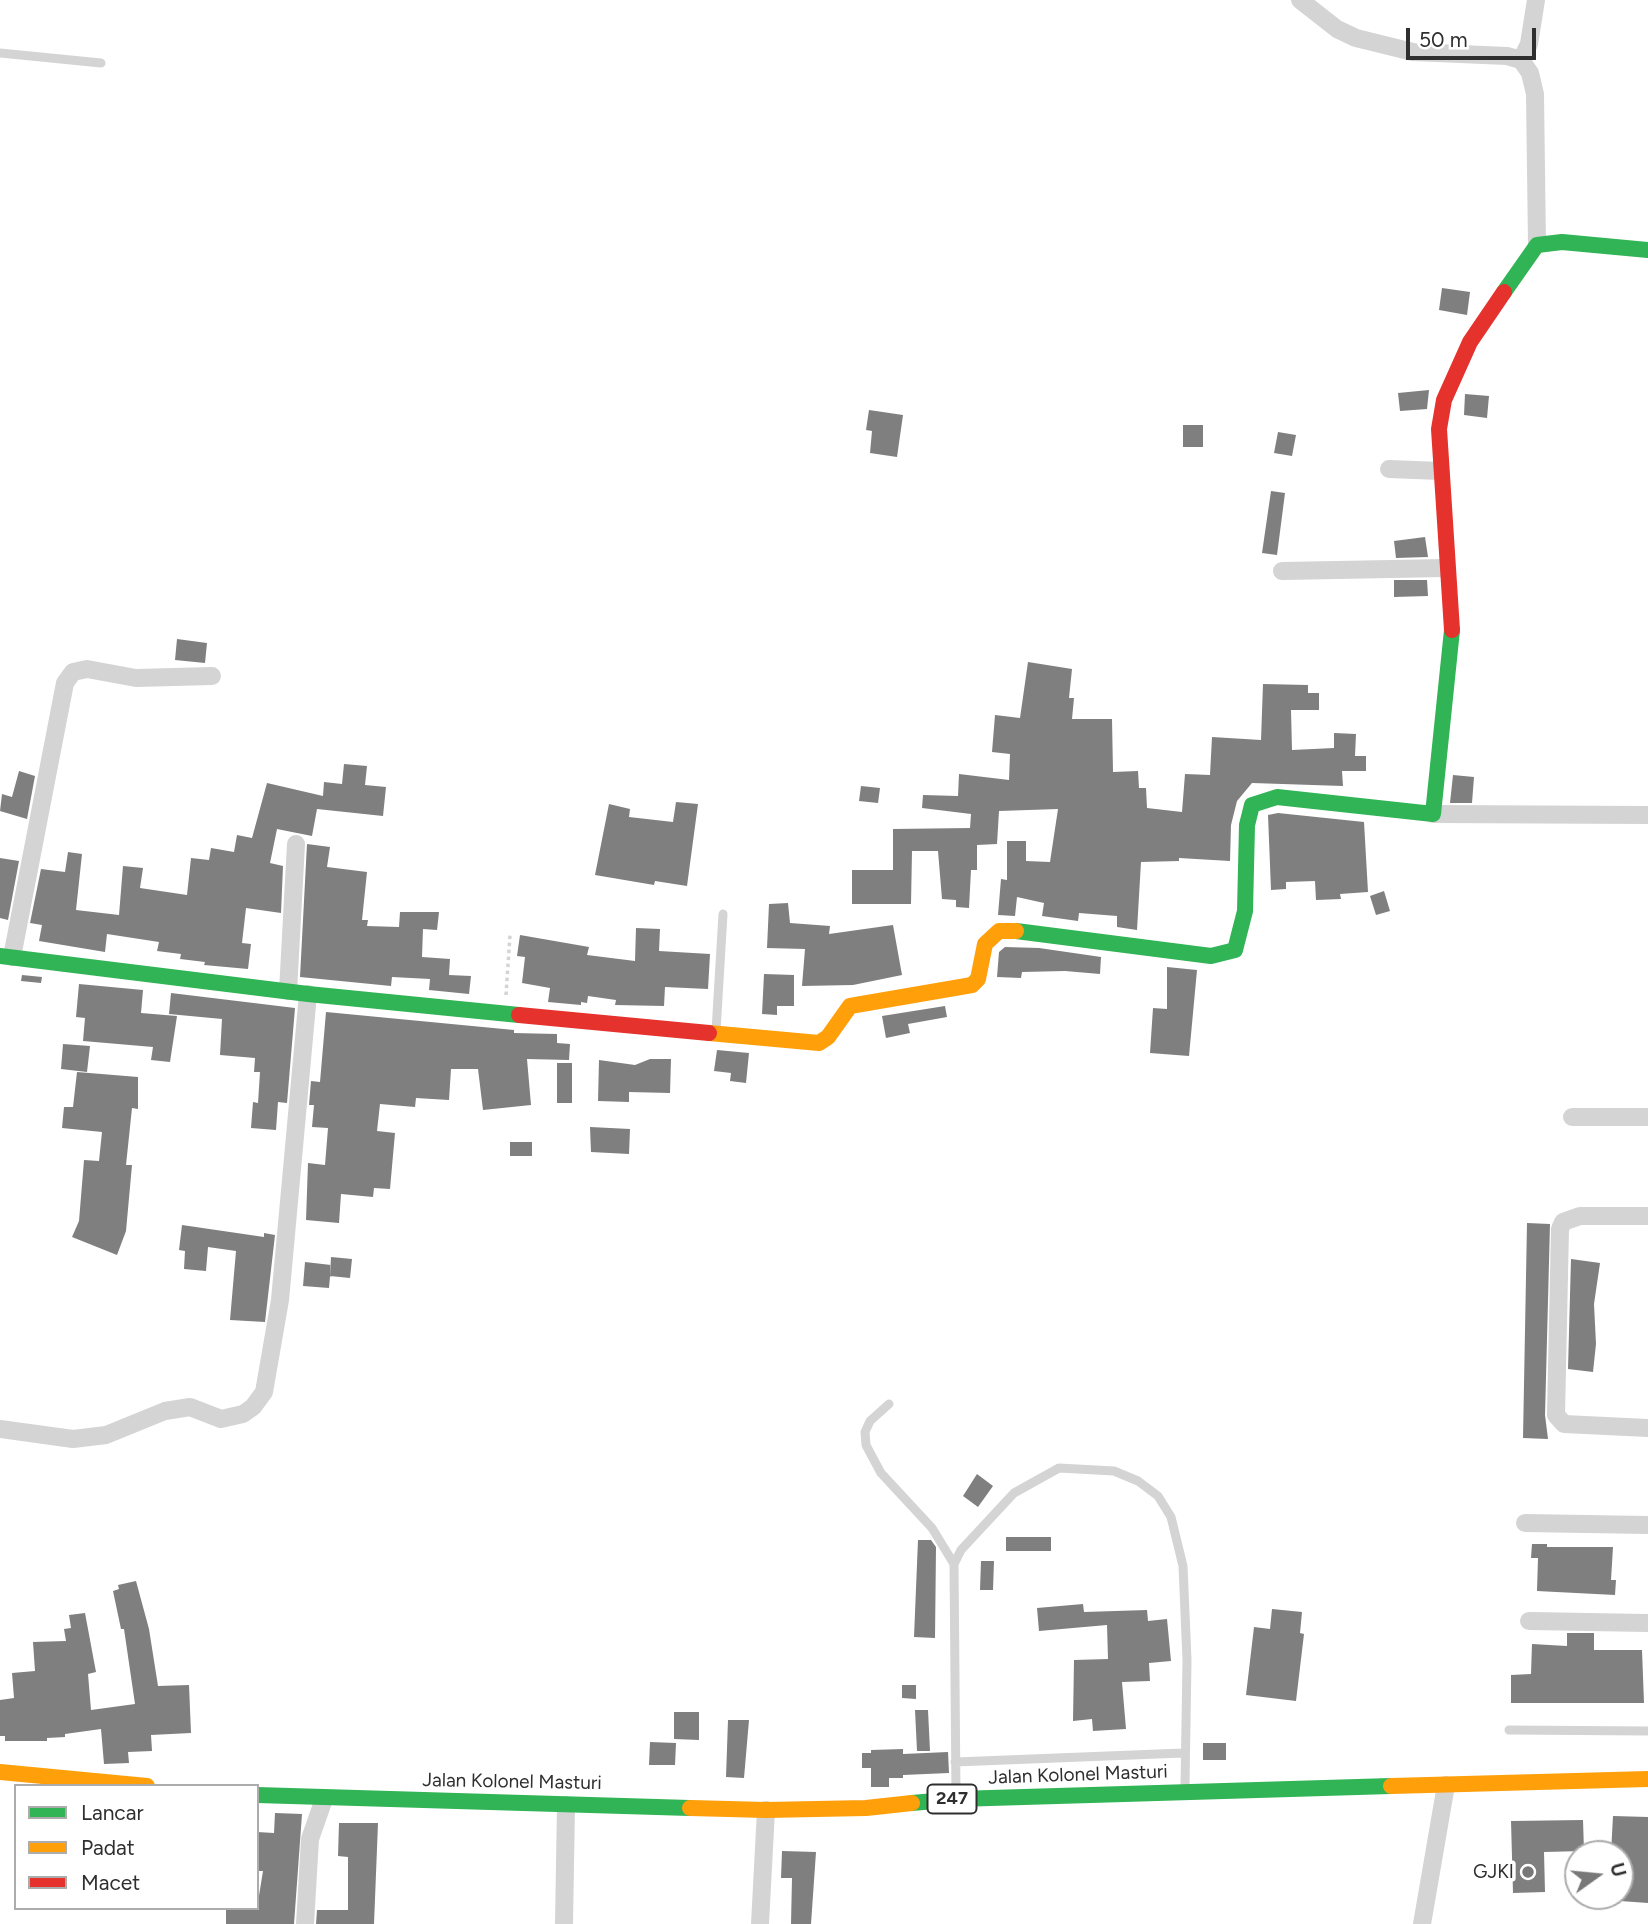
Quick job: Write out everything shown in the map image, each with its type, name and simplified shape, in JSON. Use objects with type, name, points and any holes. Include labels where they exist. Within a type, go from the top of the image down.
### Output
[{"type":"street","points":[[1300,0],[1327,23],[1356,38],[1413,52],[1507,56],[1521,60],[1530,73],[1535,94],[1537,245],[1470,342],[1444,400],[1439,429],[1451,657],[1433,814]]},
{"type":"street","points":[[1521,60],[1530,44],[1536,0]]},
{"type":"street","points":[[1537,245],[1562,242],[1648,250]]},
{"type":"street","points":[[1389,469],[1440,471]]},
{"type":"street","points":[[1282,570],[1446,568]]},
{"type":"street","points":[[212,676],[136,678],[87,669],[73,672],[65,683],[6,957],[288,992],[819,1042],[828,1037],[850,1006],[972,985],[978,979],[985,944],[999,931],[1040,932],[1211,956],[1235,950],[1240,939],[1246,891],[1247,825],[1252,805],[1258,801],[1277,797],[1433,814],[1648,815]]},
{"type":"street","points":[[288,992],[296,844]]},
{"type":"street","points":[[0,1429],[73,1439],[106,1435],[165,1411],[190,1407],[221,1419],[248,1412],[264,1392],[280,1300],[308,994]]},
{"type":"street","points":[[1572,1117],[1648,1117]]},
{"type":"street","points":[[1648,1216],[1580,1216],[1563,1222],[1560,1228],[1556,1415],[1564,1424],[1648,1428]]},
{"type":"street","points":[[1525,1523],[1648,1525]]},
{"type":"street","points":[[1529,1620],[1648,1623]]},
{"type":"street","points":[[0,1772],[126,1784]]},
{"type":"street","name":"Jalan Kolonel Masturi","points":[[259,1795],[766,1810],[866,1808],[957,1799],[1648,1779]]},
{"type":"street","points":[[1422,1924],[1446,1785]]},
{"type":"street","points":[[305,1924],[310,1839],[324,1799]]},
{"type":"street","points":[[564,1924],[566,1805]]},
{"type":"street","points":[[760,1924],[766,1810]]},
{"type":"lane","points":[[0,53],[101,63]]},
{"type":"lane","points":[[715,1034],[723,914]]},
{"type":"lane","points":[[889,1404],[870,1421],[865,1432],[866,1445],[881,1474],[932,1528],[954,1564]]},
{"type":"lane","points":[[957,1799],[954,1564],[961,1550],[1014,1493],[1059,1468],[1114,1471],[1138,1481],[1158,1496],[1171,1517],[1183,1566],[1187,1661],[1183,1753],[1185,1793]]},
{"type":"lane","points":[[1509,1730],[1648,1731]]},
{"type":"lane","points":[[955,1762],[1183,1753]]},
{"type":"path","points":[[504,1014],[510,935]]},
{"type":"building","points":[[1442,288],[1470,292],[1467,315],[1439,310]]},
{"type":"building","points":[[1429,390],[1427,409],[1400,411],[1398,393]]},
{"type":"building","points":[[1465,394],[1489,396],[1487,418],[1464,415]]},
{"type":"building","points":[[869,410],[903,415],[897,457],[870,453],[872,431],[866,430]]},
{"type":"building","points":[[1183,425],[1203,425],[1203,447],[1183,447]]},
{"type":"building","points":[[1278,432],[1296,435],[1292,456],[1274,453]]},
{"type":"building","points":[[1271,491],[1285,493],[1277,555],[1262,553]]},
{"type":"building","points":[[1425,537],[1428,557],[1396,558],[1394,541]]},
{"type":"building","points":[[1394,580],[1427,580],[1428,596],[1394,597]]},
{"type":"building","points":[[177,639],[207,643],[205,663],[175,660]]},
{"type":"building","points":[[1028,662],[1072,669],[1069,698],[1074,698],[1072,719],[1112,719],[1113,772],[1138,771],[1139,788],[1146,788],[1147,808],[1182,812],[1185,774],[1210,775],[1212,737],[1261,740],[1263,684],[1308,685],[1308,693],[1319,693],[1319,710],[1291,710],[1292,750],[1334,748],[1334,733],[1356,734],[1355,756],[1366,756],[1366,771],[1342,771],[1343,786],[1252,783],[1237,801],[1231,825],[1230,861],[1179,858],[1179,861],[1141,862],[1137,930],[1117,927],[1117,916],[1079,913],[1078,921],[1042,916],[1044,903],[1017,897],[1015,916],[998,915],[1001,879],[1007,880],[1007,841],[1026,841],[1026,861],[1050,862],[1058,809],[999,811],[997,844],[977,845],[977,870],[971,870],[969,908],[956,907],[956,900],[942,899],[938,851],[912,851],[911,904],[852,904],[852,870],[893,870],[893,829],[970,828],[971,814],[922,808],[923,795],[958,796],[959,774],[1009,780],[1010,754],[992,752],[995,715],[1020,718]]},
{"type":"building","points":[[344,764],[367,766],[365,785],[386,787],[383,816],[317,809],[312,836],[277,829],[270,863],[283,866],[281,913],[246,908],[242,943],[251,944],[248,969],[204,965],[205,962],[180,959],[181,954],[157,951],[159,942],[107,934],[105,952],[39,941],[42,925],[30,923],[41,869],[65,872],[68,852],[82,854],[76,910],[119,915],[123,866],[143,868],[140,888],[187,895],[191,858],[209,860],[211,848],[234,852],[237,835],[252,838],[267,783],[323,796],[324,782],[342,784]]},
{"type":"building","points":[[19,771],[35,776],[27,819],[0,811],[2,794],[12,797]]},
{"type":"building","points":[[1453,775],[1474,777],[1472,803],[1450,803]]},
{"type":"building","points":[[861,786],[880,788],[878,803],[859,801]]},
{"type":"building","points":[[676,802],[698,804],[687,886],[655,881],[654,885],[595,875],[609,804],[630,809],[629,817],[673,822]]},
{"type":"building","points":[[1278,813],[1364,822],[1368,892],[1340,894],[1341,899],[1316,900],[1315,881],[1286,882],[1286,889],[1271,890],[1268,815]]},
{"type":"building","points":[[307,844],[330,847],[327,867],[367,872],[362,920],[368,920],[367,926],[399,927],[400,912],[439,912],[437,930],[423,929],[422,957],[450,959],[449,975],[471,976],[469,994],[429,990],[430,979],[392,977],[391,986],[300,977]]},
{"type":"building","points":[[0,858],[19,861],[8,920],[0,918]]},
{"type":"building","points":[[1384,891],[1390,911],[1376,915],[1370,896]]},
{"type":"building","points":[[788,903],[790,923],[830,926],[829,934],[893,925],[902,975],[853,985],[802,986],[805,949],[767,948],[769,904]]},
{"type":"building","points":[[636,928],[660,929],[659,951],[710,954],[708,989],[665,987],[664,1006],[615,1005],[616,1000],[588,996],[587,1003],[581,1002],[581,1005],[548,1002],[550,988],[522,983],[525,957],[517,956],[520,935],[589,947],[587,955],[635,961]]},
{"type":"building","points":[[1005,947],[1039,948],[1101,957],[1100,974],[1065,971],[1022,972],[1021,978],[997,977],[999,952]]},
{"type":"building","points":[[1167,967],[1197,970],[1189,1056],[1150,1053],[1153,1008],[1167,1009]]},
{"type":"building","points":[[764,974],[794,975],[794,1006],[777,1006],[777,1015],[762,1014]]},
{"type":"building","points":[[22,975],[42,977],[41,983],[21,981]]},
{"type":"building","points":[[79,984],[143,990],[141,1013],[177,1016],[170,1062],[151,1060],[153,1047],[83,1041],[85,1018],[76,1017]]},
{"type":"building","points":[[171,993],[295,1008],[287,1103],[278,1102],[276,1130],[251,1128],[253,1102],[258,1103],[260,1072],[254,1072],[255,1058],[220,1055],[222,1019],[169,1014]]},
{"type":"building","points":[[945,1006],[947,1017],[908,1024],[910,1033],[886,1038],[882,1016]]},
{"type":"building","points":[[326,1012],[514,1030],[514,1033],[557,1034],[557,1043],[570,1044],[569,1060],[527,1059],[531,1105],[483,1110],[478,1069],[451,1069],[449,1100],[416,1098],[415,1107],[380,1104],[377,1131],[395,1133],[390,1189],[374,1188],[373,1197],[341,1194],[339,1223],[306,1220],[308,1163],[325,1165],[328,1128],[312,1127],[314,1105],[309,1105],[311,1081],[320,1082]]},
{"type":"building","points":[[63,1044],[90,1046],[87,1072],[61,1069]]},
{"type":"building","points":[[717,1050],[749,1053],[746,1083],[730,1081],[731,1073],[714,1071]]},
{"type":"building","points":[[650,1059],[671,1059],[670,1093],[629,1092],[629,1102],[598,1101],[599,1060],[635,1065]]},
{"type":"building","points":[[557,1063],[572,1063],[572,1103],[557,1103]]},
{"type":"building","points":[[77,1072],[138,1077],[138,1109],[132,1108],[126,1165],[132,1165],[126,1231],[117,1255],[72,1237],[79,1221],[84,1160],[99,1161],[102,1132],[62,1128],[64,1107],[73,1107]]},
{"type":"building","points":[[590,1127],[630,1129],[629,1154],[591,1152]]},
{"type":"building","points":[[510,1142],[532,1142],[532,1156],[510,1156]]},
{"type":"building","points":[[1527,1223],[1550,1224],[1545,1415],[1548,1439],[1523,1438]]},
{"type":"building","points":[[182,1225],[264,1237],[264,1233],[275,1235],[265,1322],[230,1320],[236,1251],[208,1247],[206,1271],[184,1269],[185,1251],[179,1250]]},
{"type":"building","points":[[331,1257],[352,1259],[350,1278],[330,1276]]},
{"type":"building","points":[[1571,1259],[1600,1263],[1594,1304],[1596,1344],[1593,1372],[1568,1369]]},
{"type":"building","points":[[305,1262],[331,1265],[329,1288],[303,1286]]},
{"type":"building","points":[[977,1474],[993,1486],[978,1507],[963,1496]]},
{"type":"building","points":[[1006,1537],[1051,1537],[1051,1551],[1006,1551]]},
{"type":"building","points":[[918,1540],[931,1540],[936,1547],[935,1638],[914,1637]]},
{"type":"building","points":[[1532,1544],[1547,1544],[1547,1547],[1613,1547],[1611,1580],[1616,1580],[1615,1595],[1537,1591],[1538,1558],[1531,1558]]},
{"type":"building","points":[[981,1561],[994,1561],[993,1590],[980,1590]]},
{"type":"building","points":[[136,1581],[149,1629],[158,1686],[189,1685],[191,1733],[151,1735],[152,1751],[128,1752],[129,1763],[104,1764],[101,1729],[47,1738],[47,1741],[5,1741],[5,1736],[0,1736],[0,1700],[14,1698],[12,1673],[35,1671],[33,1642],[66,1641],[64,1629],[71,1628],[69,1615],[85,1613],[96,1672],[88,1674],[91,1710],[135,1704],[124,1629],[121,1629],[113,1591],[119,1589],[118,1585]]},
{"type":"building","points":[[1083,1604],[1084,1612],[1147,1610],[1148,1621],[1167,1619],[1171,1661],[1149,1663],[1150,1681],[1122,1682],[1126,1729],[1093,1731],[1092,1719],[1073,1721],[1074,1660],[1108,1659],[1107,1625],[1039,1631],[1037,1608]]},
{"type":"building","points":[[1272,1609],[1302,1612],[1300,1633],[1304,1634],[1296,1701],[1246,1695],[1254,1627],[1270,1629]]},
{"type":"building","points":[[1567,1633],[1594,1633],[1594,1650],[1642,1650],[1644,1703],[1511,1703],[1511,1675],[1531,1674],[1532,1644],[1567,1646]]},
{"type":"building","points":[[902,1685],[916,1685],[916,1699],[902,1698]]},
{"type":"building","points":[[915,1710],[928,1710],[930,1751],[917,1751]]},
{"type":"building","points":[[674,1712],[699,1712],[699,1740],[674,1739]]},
{"type":"building","points":[[728,1720],[749,1720],[744,1778],[726,1777]]},
{"type":"building","points":[[650,1742],[676,1743],[675,1765],[649,1765]]},
{"type":"building","points":[[1203,1743],[1226,1743],[1226,1760],[1203,1760]]},
{"type":"building","points":[[903,1749],[903,1754],[948,1752],[949,1773],[903,1775],[903,1778],[889,1778],[889,1787],[871,1787],[871,1768],[862,1768],[862,1753],[871,1753],[871,1750]]},
{"type":"building","points":[[275,1813],[302,1814],[294,1924],[226,1924],[226,1910],[259,1910],[263,1871],[259,1871],[259,1832],[274,1833]]},
{"type":"building","points":[[1613,1816],[1648,1817],[1648,1903],[1634,1902],[1634,1840],[1612,1840]]},
{"type":"building","name":"GJKI","points":[[1583,1820],[1584,1840],[1564,1840],[1564,1852],[1544,1852],[1545,1892],[1513,1893],[1511,1821]]},
{"type":"building","points":[[339,1823],[378,1823],[374,1924],[316,1924],[317,1910],[348,1910],[348,1857],[338,1856]]},
{"type":"building","points":[[782,1851],[816,1852],[811,1924],[791,1924],[792,1878],[781,1878]]},
{"type":"traffic: fast","points":[[1504,292],[1537,245],[1562,242],[1648,250]]},
{"type":"traffic: fast","points":[[1016,931],[1211,956],[1235,950],[1245,911],[1247,825],[1252,805],[1277,797],[1433,814],[1452,630]]},
{"type":"traffic: fast","points":[[0,956],[308,994],[519,1015]]},
{"type":"traffic: fast","points":[[912,1803],[957,1799],[1391,1786]]},
{"type":"traffic: fast","points":[[259,1795],[690,1808]]},
{"type":"traffic: slow","points":[[709,1033],[819,1043],[828,1037],[850,1006],[972,985],[978,979],[985,944],[999,931],[1016,931]]},
{"type":"traffic: slow","points":[[0,1772],[126,1784]]},
{"type":"traffic: slow","points":[[1391,1786],[1648,1779]]},
{"type":"traffic: slow","points":[[690,1808],[866,1808],[912,1803]]},
{"type":"traffic: jam","points":[[1452,630],[1439,429],[1444,400],[1470,342],[1504,292]]},
{"type":"traffic: jam","points":[[519,1015],[709,1033]]},
{"type":"place","name":"GJKI","points":[[1528,1872]]}]
